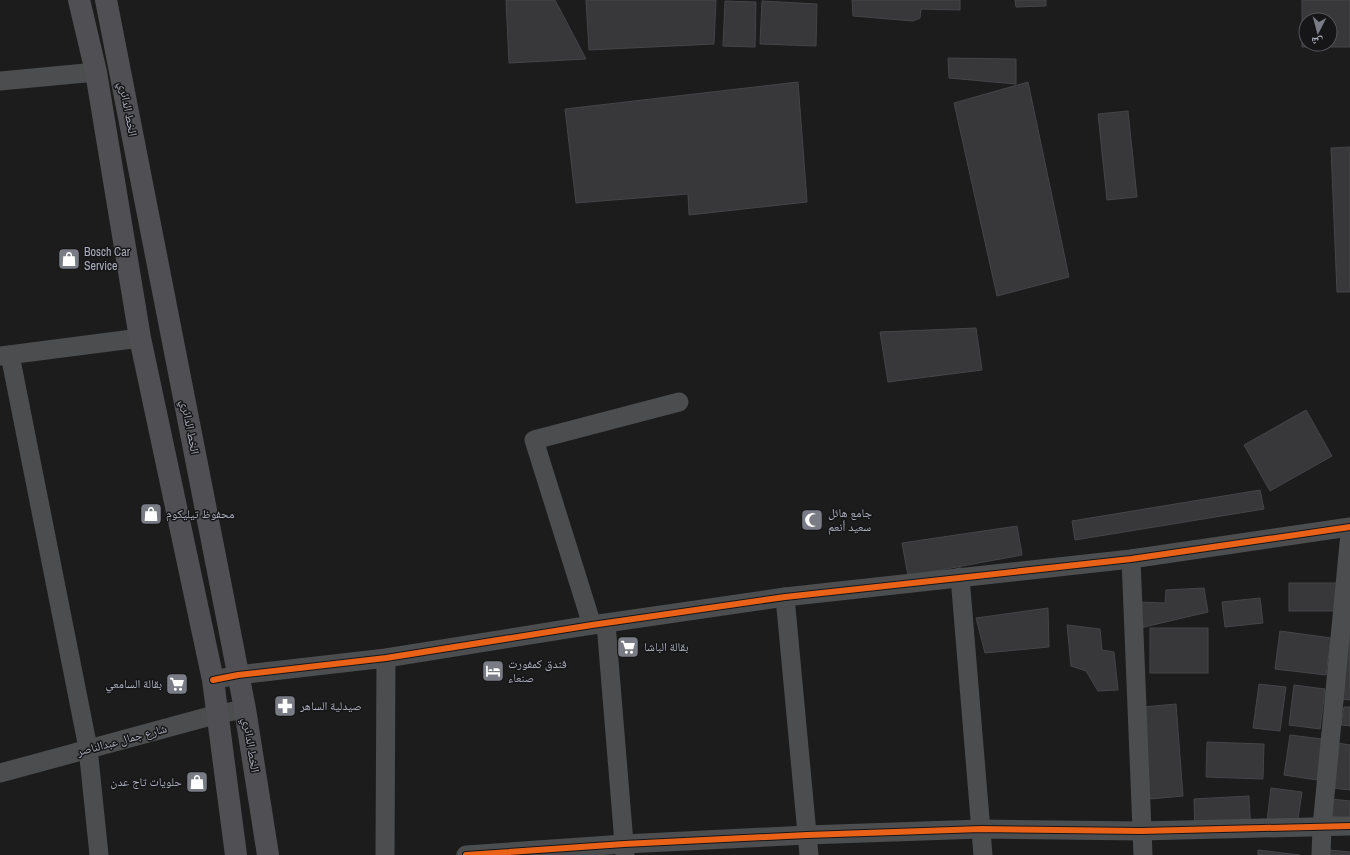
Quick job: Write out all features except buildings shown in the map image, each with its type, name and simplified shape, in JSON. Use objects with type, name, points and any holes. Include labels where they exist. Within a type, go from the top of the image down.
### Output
[{"type":"main road","name":"الخط الدائري","points":[[79,0],[96,72],[140,338],[214,680],[236,855]]},
{"type":"main road","name":"الخط الدائري","points":[[106,0],[245,709],[268,855]]},
{"type":"street","points":[[0,81],[96,72]]},
{"type":"street","points":[[99,855],[88,748],[5,355],[140,338]]},
{"type":"street","points":[[624,849],[599,625],[534,440],[679,402]]},
{"type":"street","points":[[214,680],[238,675],[386,658],[785,597],[1131,559],[1350,527]]},
{"type":"street","points":[[1321,855],[1322,826],[1350,533]]},
{"type":"street","points":[[1131,559],[1143,855]]},
{"type":"street","points":[[960,577],[983,855]]},
{"type":"street","points":[[785,597],[809,855]]},
{"type":"street","points":[[385,855],[386,658]]},
{"type":"street","name":"شارع جمال عبدالناصر","points":[[0,773],[218,714],[245,709]]},
{"type":"street","points":[[466,855],[624,849],[807,835],[981,829],[1141,831],[1350,826]]},
{"type":"cycle path","points":[[213,680],[238,675],[386,658],[592,625],[785,597],[1131,559],[1350,527]]},
{"type":"cycle path","points":[[466,855],[624,844],[807,835],[981,829],[1141,831],[1350,826]]},
{"type":"place","name":"Bosch Car Service","points":[[69,259]]},
{"type":"place","name":"محفوظ تيليكوم","points":[[151,514]]},
{"type":"place","name":"جامع هائل سعيد أنعم","points":[[812,520]]},
{"type":"place","name":"بقالة الباشا","points":[[628,647]]},
{"type":"place","name":"فندق كمفورت صنعاء","points":[[493,671]]},
{"type":"place","name":"بقالة السامعي","points":[[177,684]]},
{"type":"place","name":"صيدلية الساهر","points":[[285,706]]},
{"type":"place","name":"حلويات تاج عدن","points":[[197,782]]}]
